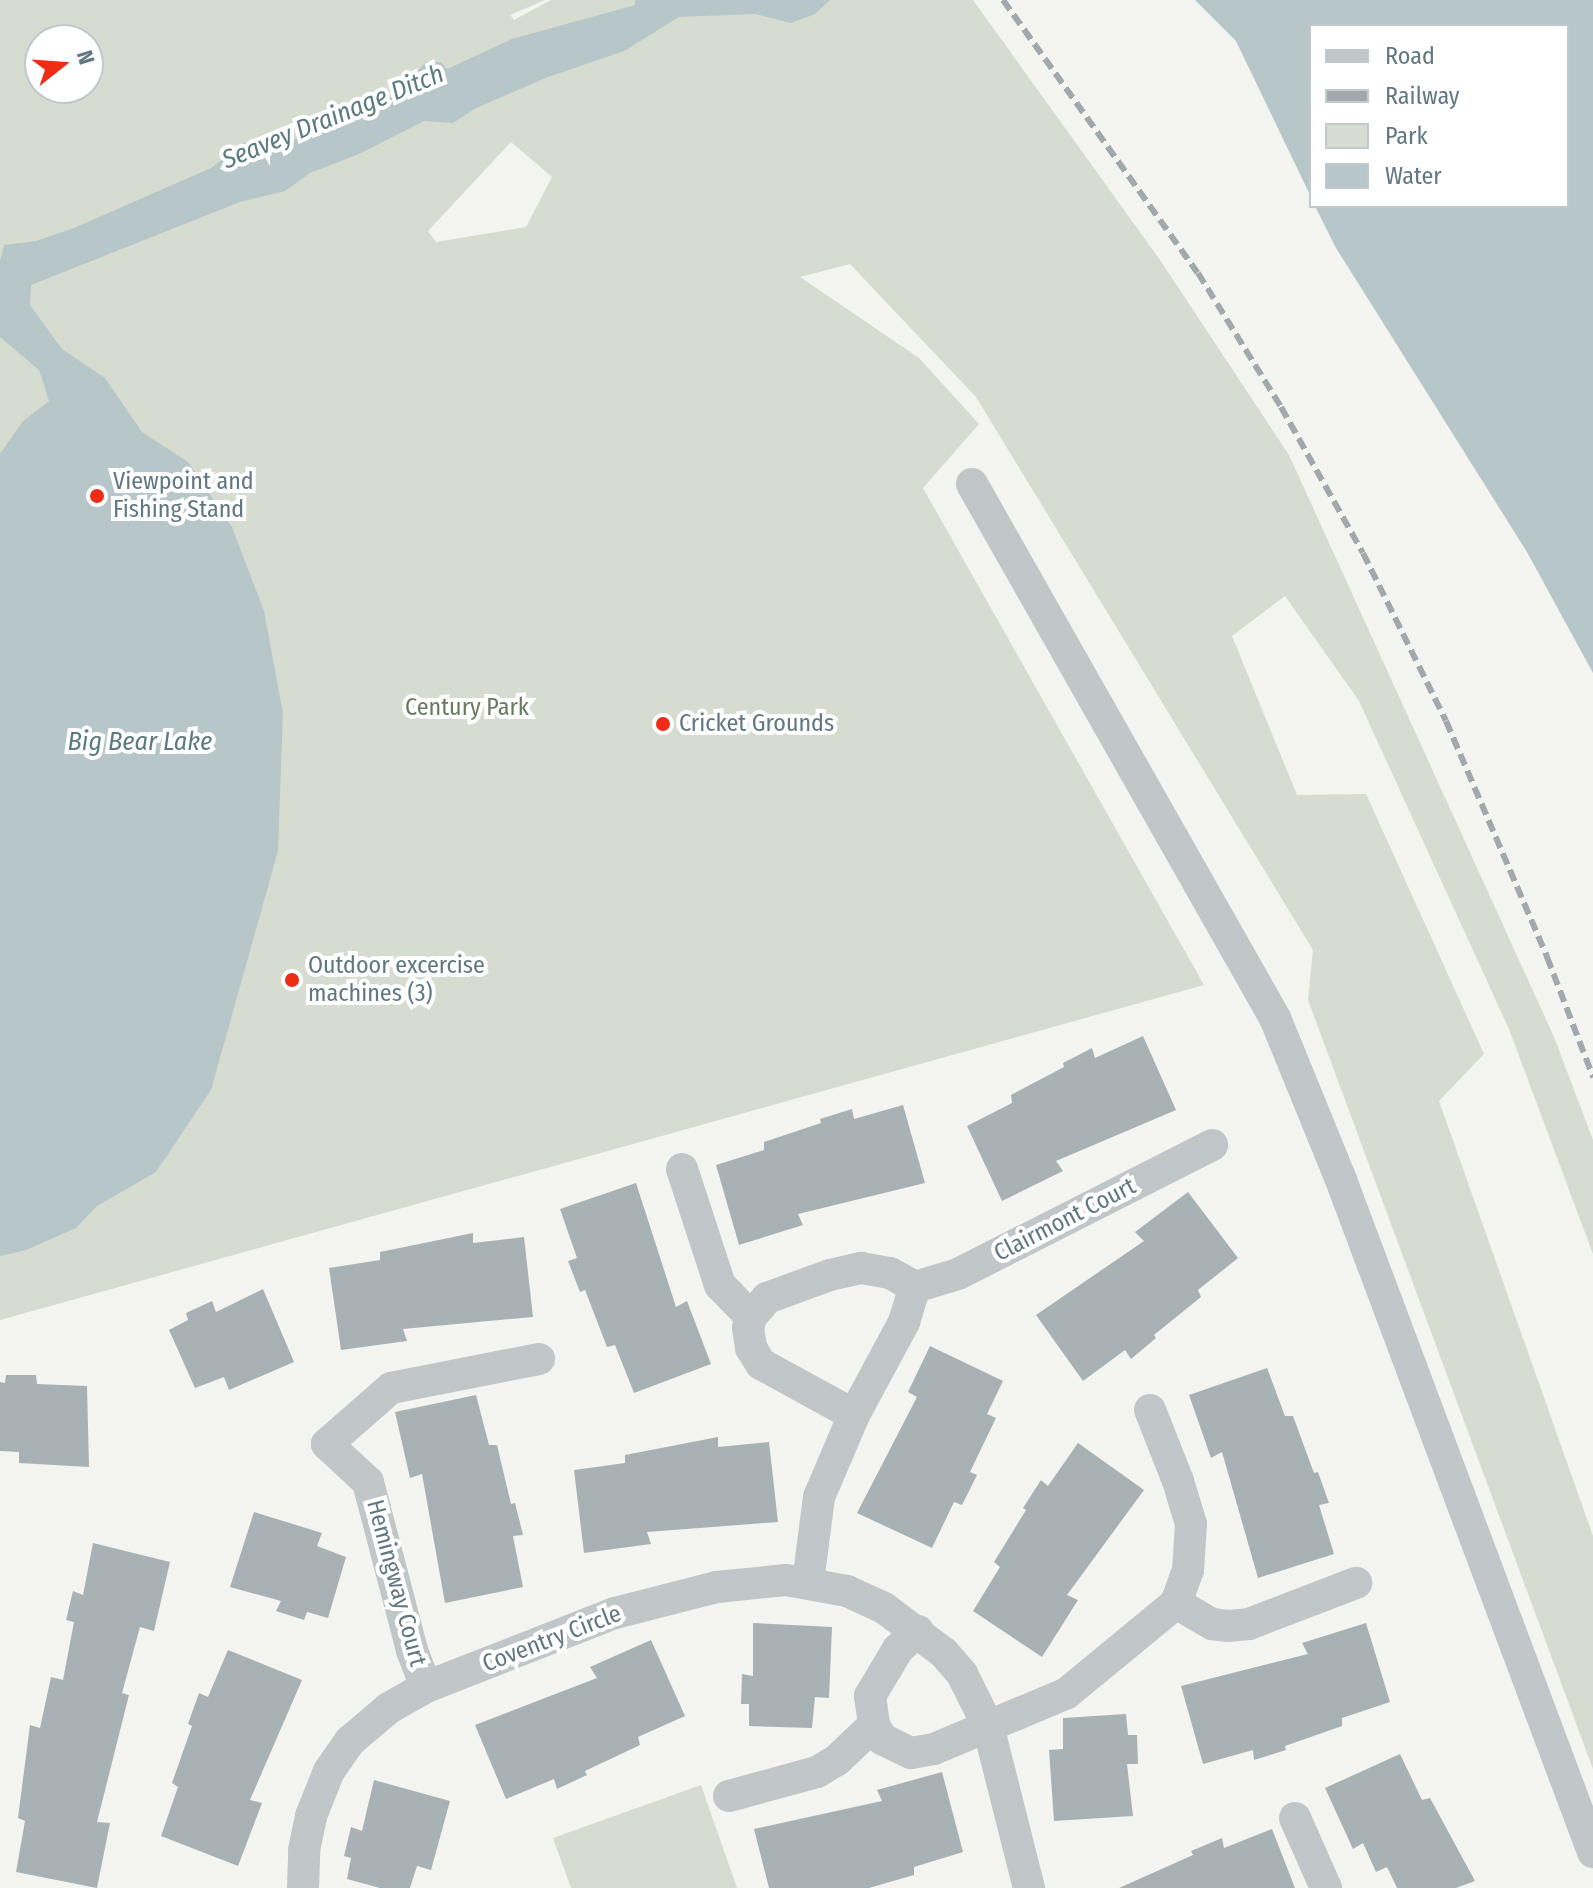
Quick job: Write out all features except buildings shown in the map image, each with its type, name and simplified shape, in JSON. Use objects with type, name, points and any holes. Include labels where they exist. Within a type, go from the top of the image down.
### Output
[{"type":"street","points":[[972,484],[1275,1018],[1341,1180],[1593,1852]]},
{"type":"street","name":"Clairmont Court","points":[[915,1287],[958,1274],[1212,1145]]},
{"type":"street","points":[[682,1169],[720,1285],[751,1317]]},
{"type":"street","points":[[808,1582],[819,1497],[854,1415],[904,1322],[915,1287],[890,1273],[861,1268],[830,1275],[767,1298],[751,1317],[748,1328],[751,1348],[761,1364],[854,1415]]},
{"type":"street","name":"Hemingway Court","points":[[426,1687],[412,1650],[368,1482],[327,1444],[391,1388],[539,1359]]},
{"type":"street","points":[[918,1631],[898,1649],[870,1696],[874,1725],[882,1739],[911,1753],[934,1749],[1067,1693],[1176,1603],[1188,1570],[1191,1524],[1150,1410]]},
{"type":"street","name":"Coventry Circle","points":[[303,1888],[304,1850],[311,1816],[329,1771],[350,1741],[389,1708],[426,1687],[659,1600],[727,1586],[786,1580],[847,1591],[884,1608],[918,1631],[962,1674],[988,1726],[1029,1888]]},
{"type":"street","points":[[1176,1603],[1212,1624],[1249,1624],[1356,1583]]},
{"type":"street","points":[[729,1796],[817,1772],[837,1760],[874,1725]]},
{"type":"street","points":[[1295,1818],[1326,1888]]},
{"type":"green space","name":"Century Park","points":[[0,0],[545,0],[510,15],[514,20],[551,0],[973,0],[1160,260],[1289,455],[1554,1037],[1593,1140],[1593,1254],[1509,1029],[1359,701],[1285,596],[1232,636],[1297,795],[1366,794],[1484,1054],[1439,1101],[1593,1536],[1593,1769],[1308,1000],[1313,950],[976,397],[850,264],[800,277],[919,358],[979,424],[923,488],[1204,985],[0,1320]],"holes":[[[511,142],[552,177],[526,227],[436,242],[428,231]]]},
{"type":"green space","points":[[701,1785],[737,1888],[571,1888],[553,1838]]},
{"type":"water","name":"Big Bear Lake","points":[[635,0],[830,0],[815,14],[791,23],[755,14],[679,17],[624,51],[548,77],[474,109],[453,123],[424,121],[359,154],[310,173],[285,191],[240,202],[31,285],[30,305],[62,349],[105,378],[142,432],[188,462],[232,527],[264,611],[283,713],[278,851],[211,1090],[156,1172],[97,1206],[76,1228],[26,1250],[0,1256],[0,454],[23,421],[49,401],[39,370],[0,337],[0,261],[4,245],[36,241],[74,228],[211,168],[243,143],[266,139],[285,142],[344,123],[415,85],[417,71],[426,62],[441,62],[447,69],[512,39],[635,5]]},
{"type":"water","points":[[1195,0],[1593,0],[1593,673],[1527,552],[1336,248],[1316,208],[1569,208],[1569,24],[1309,24],[1309,193],[1236,41]]},
{"type":"railway","points":[[1003,0],[1198,273],[1281,407],[1363,553],[1446,721],[1547,957],[1593,1077]]},
{"type":"place","name":"Viewpoint and Fishing Stand","points":[[97,496]]},
{"type":"place","name":"Cricket Grounds","points":[[663,724]]},
{"type":"place","name":"Outdoor excercise machines (3)","points":[[292,980]]},
{"type":"water label","name":"Seavey Drainage Ditch","points":[[333,117]]}]
